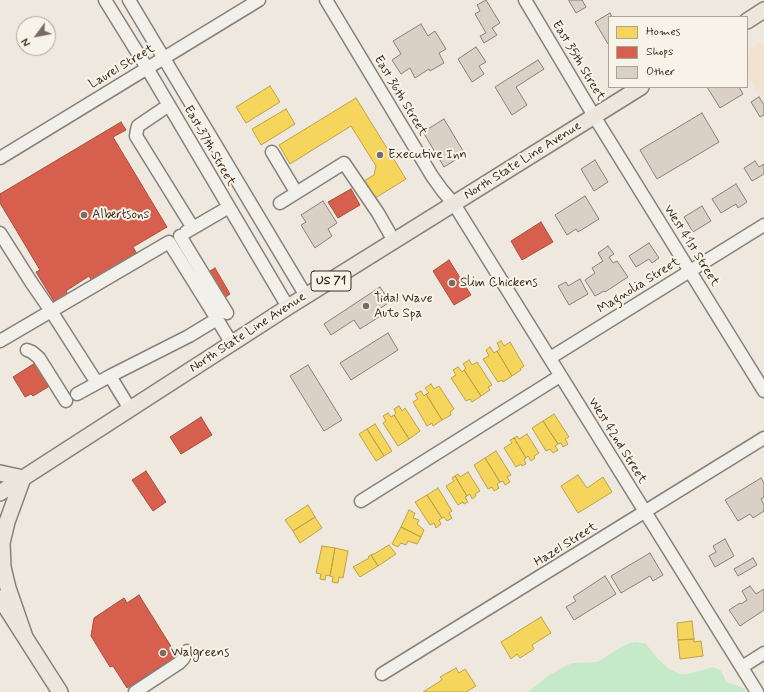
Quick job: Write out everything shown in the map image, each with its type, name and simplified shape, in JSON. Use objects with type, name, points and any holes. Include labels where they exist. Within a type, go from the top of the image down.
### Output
[{"type":"main road","points":[[748,20],[764,10]]},
{"type":"main road","name":"North State Line Avenue","points":[[0,493],[288,307],[639,88]]},
{"type":"main road","points":[[0,473],[23,478],[7,522],[2,543],[3,568],[8,588],[25,637]]},
{"type":"main road","points":[[0,598],[60,692]]},
{"type":"main road","points":[[0,613],[25,637]]},
{"type":"street","name":"East 37th Street","points":[[105,0],[147,68],[288,307]]},
{"type":"street","name":"East 37th Street","points":[[129,0],[306,296]]},
{"type":"street","name":"Laurel Street","points":[[1,154],[259,0]]},
{"type":"street","name":"East 36th Street","points":[[326,0],[432,176],[454,204]]},
{"type":"street","name":"East 35th Street","points":[[525,0],[594,116]]},
{"type":"street","points":[[169,106],[138,126],[136,136],[192,228]]},
{"type":"street","name":"West 41st Street","points":[[594,116],[764,391]]},
{"type":"street","points":[[272,152],[296,192]]},
{"type":"street","points":[[280,203],[344,163],[378,213],[394,241]]},
{"type":"street","name":"West 42nd Street","points":[[454,204],[757,692]]},
{"type":"street","points":[[0,341],[229,207]]},
{"type":"street","name":"Magnolia Street","points":[[550,358],[764,225]]},
{"type":"street","points":[[0,233],[97,383]]},
{"type":"street","points":[[175,239],[222,316],[232,344]]},
{"type":"street","points":[[77,394],[189,336],[222,316]]},
{"type":"street","points":[[28,350],[39,358],[66,401]]},
{"type":"street","points":[[110,376],[130,409]]},
{"type":"street","points":[[361,501],[560,376]]},
{"type":"street","name":"Hazel Street","points":[[382,674],[764,438]]},
{"type":"street","points":[[135,692],[179,663],[187,651]]},
{"type":"street","points":[[742,667],[764,653]]},
{"type":"shaded area","points":[[764,40],[764,103],[748,78],[748,50]]},
{"type":"green space","points":[[637,642],[646,644],[658,659],[668,668],[679,674],[688,674],[713,667],[720,670],[726,682],[744,688],[746,692],[528,692],[549,675],[572,663],[598,662],[619,648],[630,643]]},
{"type":"building: Homes","points":[[270,86],[280,102],[246,123],[236,107]]},
{"type":"building: Homes","name":"Executive Inn","points":[[356,98],[406,179],[372,200],[361,183],[374,175],[376,166],[351,126],[290,164],[279,145]]},
{"type":"building: Homes","points":[[286,109],[295,124],[261,145],[252,129]]},
{"type":"building: Homes","points":[[501,341],[504,346],[510,342],[524,366],[512,376],[497,351],[500,349],[497,343]]},
{"type":"building: Homes","points":[[490,347],[494,353],[497,351],[512,376],[503,382],[502,380],[498,382],[483,359],[489,356],[486,350]]},
{"type":"building: Homes","points":[[469,360],[472,365],[477,362],[492,385],[488,387],[490,390],[481,396],[464,370],[466,368],[463,364]]},
{"type":"building: Homes","points":[[458,367],[462,372],[464,370],[481,396],[472,402],[470,399],[466,401],[451,378],[456,375],[453,370]]},
{"type":"building: Homes","points":[[431,384],[434,389],[439,386],[454,409],[450,412],[451,415],[442,420],[426,394],[429,393],[425,388]]},
{"type":"building: Homes","points":[[421,391],[424,396],[426,394],[442,420],[433,426],[432,423],[427,426],[413,402],[418,399],[415,394]]},
{"type":"building: Homes","points":[[399,406],[402,411],[405,408],[420,431],[409,439],[394,415],[396,413],[394,409]]},
{"type":"building: Homes","points":[[388,413],[391,417],[394,415],[409,439],[398,446],[383,423],[386,421],[383,416]]},
{"type":"building: Homes","points":[[554,414],[569,437],[565,439],[568,444],[563,447],[561,443],[558,444],[543,421]]},
{"type":"building: Homes","points":[[543,421],[558,444],[555,446],[558,450],[553,453],[550,449],[546,451],[532,428]]},
{"type":"building: Homes","points":[[375,424],[392,451],[384,456],[367,429]]},
{"type":"building: Homes","points":[[367,429],[384,456],[376,461],[359,434]]},
{"type":"building: Homes","points":[[527,434],[539,453],[534,456],[535,458],[531,461],[528,456],[526,458],[514,438],[517,436],[519,439]]},
{"type":"building: Homes","points":[[514,438],[526,458],[524,459],[526,464],[522,466],[521,464],[516,467],[504,448],[512,443],[510,440]]},
{"type":"building: Homes","points":[[496,451],[511,475],[507,477],[510,482],[505,485],[503,481],[500,482],[485,458]]},
{"type":"building: Homes","points":[[485,458],[500,482],[497,484],[499,488],[494,491],[492,487],[488,489],[474,465]]},
{"type":"building: Homes","points":[[468,472],[480,491],[475,494],[476,496],[472,499],[470,494],[467,496],[455,476],[458,474],[460,477]]},
{"type":"building: Homes","points":[[578,475],[587,488],[603,477],[612,492],[578,513],[561,486]]},
{"type":"building: Homes","points":[[455,476],[467,496],[465,497],[468,502],[464,504],[463,502],[458,505],[446,486],[454,481],[452,478]]},
{"type":"building: Homes","points":[[438,488],[452,511],[449,513],[452,518],[447,521],[444,517],[442,518],[427,495]]},
{"type":"building: Homes","points":[[427,495],[442,518],[439,520],[441,524],[436,528],[434,523],[430,525],[415,502]]},
{"type":"building: Homes","points":[[308,505],[315,517],[293,531],[285,520]]},
{"type":"building: Homes","points":[[409,510],[415,513],[413,518],[419,520],[417,524],[424,530],[421,537],[401,527]]},
{"type":"building: Homes","points":[[315,517],[322,528],[300,543],[293,531]]},
{"type":"building: Homes","points":[[401,527],[421,537],[417,544],[408,541],[406,545],[401,543],[398,547],[392,544]]},
{"type":"building: Homes","points":[[389,545],[396,554],[378,566],[371,555]]},
{"type":"building: Homes","points":[[322,546],[335,548],[330,576],[326,575],[325,580],[320,579],[321,574],[316,573]]},
{"type":"building: Homes","points":[[335,548],[348,551],[343,578],[339,577],[338,583],[332,582],[333,577],[330,576]]},
{"type":"building: Homes","points":[[371,555],[378,566],[360,577],[353,567],[369,558],[368,557]]},
{"type":"building: Homes","points":[[541,617],[551,633],[532,645],[534,649],[520,658],[517,654],[511,659],[501,642]]},
{"type":"building: Homes","points":[[692,621],[694,639],[678,640],[677,623]]},
{"type":"building: Homes","points":[[694,639],[694,642],[701,641],[703,656],[680,659],[678,640]]},
{"type":"building: Homes","points":[[456,668],[459,673],[465,669],[476,686],[466,692],[423,692],[442,680],[440,677]]},
{"type":"building: Shops","name":"Albertsons","points":[[121,122],[126,130],[113,137],[167,227],[133,247],[137,254],[92,281],[89,276],[66,291],[68,295],[55,303],[36,272],[40,270],[0,203],[0,194]]},
{"type":"building: Shops","points":[[351,189],[360,205],[338,218],[328,202]]},
{"type":"building: Shops","points":[[541,222],[553,242],[522,260],[511,241]]},
{"type":"building: Shops","name":"Slim Chickens","points":[[449,260],[471,295],[454,305],[433,271]]},
{"type":"building: Shops","points":[[215,268],[230,294],[221,300],[205,274]]},
{"type":"building: Shops","points":[[35,363],[48,384],[48,387],[33,396],[31,394],[25,397],[13,377]]},
{"type":"building: Shops","points":[[201,417],[212,435],[181,454],[170,437]]},
{"type":"building: Shops","points":[[146,471],[166,502],[153,511],[132,480]]},
{"type":"building: Shops","name":"Walgreens","points":[[139,595],[177,656],[172,660],[177,668],[165,676],[160,667],[127,688],[113,666],[110,667],[91,636],[94,618],[124,598],[127,603]]},
{"type":"building: Other","points":[[486,0],[500,23],[492,28],[497,35],[484,43],[480,36],[486,33],[475,14],[480,11],[477,5]]},
{"type":"building: Other","points":[[569,0],[582,0],[586,7],[576,13]]},
{"type":"building: Other","points":[[610,13],[612,16],[608,16],[608,44],[595,22]]},
{"type":"building: Other","points":[[421,24],[428,36],[435,31],[446,49],[439,53],[444,63],[430,71],[429,69],[415,78],[410,68],[401,74],[392,60],[401,54],[393,41]]},
{"type":"building: Other","points":[[476,47],[486,62],[479,66],[484,74],[472,82],[458,59]]},
{"type":"building: Other","points":[[538,60],[544,69],[516,87],[527,105],[512,115],[495,87]]},
{"type":"building: Other","points":[[708,88],[740,88],[743,94],[720,108]]},
{"type":"building: Other","points":[[759,97],[764,105],[764,115],[760,117],[751,102]]},
{"type":"building: Other","points":[[702,113],[719,142],[657,179],[640,150]]},
{"type":"building: Other","points":[[444,119],[465,154],[444,167],[423,132]]},
{"type":"building: Other","points":[[595,160],[608,182],[594,191],[581,169]]},
{"type":"building: Other","points":[[755,161],[759,167],[764,164],[764,174],[752,181],[744,168]]},
{"type":"building: Other","points":[[736,184],[747,202],[738,208],[736,204],[721,213],[712,199]]},
{"type":"building: Other","points":[[585,196],[599,219],[578,232],[576,229],[567,235],[555,215]]},
{"type":"building: Other","points":[[323,201],[337,223],[328,229],[332,236],[315,248],[301,225],[306,222],[301,215]]},
{"type":"building: Other","points":[[702,206],[711,221],[693,232],[684,217]]},
{"type":"building: Other","points":[[649,243],[659,258],[652,263],[649,259],[636,267],[629,256]]},
{"type":"building: Other","points":[[608,246],[614,254],[609,257],[613,263],[617,261],[628,277],[605,292],[604,291],[595,296],[585,280],[595,273],[592,268],[603,261],[598,253]]},
{"type":"building: Other","points":[[580,279],[588,294],[569,305],[558,286],[566,282],[568,286]]},
{"type":"building: Other","name":"Tidal Wave Auto Spa","points":[[380,287],[390,302],[376,311],[379,317],[360,329],[354,320],[331,335],[324,324]]},
{"type":"building: Other","points":[[388,333],[398,350],[351,380],[340,363]]},
{"type":"building: Other","points":[[308,365],[342,420],[324,431],[290,376]]},
{"type":"building: Other","points":[[761,478],[764,483],[764,497],[761,499],[764,505],[764,511],[753,518],[750,514],[738,521],[725,500]]},
{"type":"building: Other","points":[[725,539],[734,556],[715,567],[709,556],[716,552],[713,546]]},
{"type":"building: Other","points":[[650,553],[663,575],[653,581],[650,576],[621,593],[611,576]]},
{"type":"building: Other","points":[[753,558],[757,565],[738,576],[734,569]]},
{"type":"building: Other","points":[[605,576],[616,594],[574,620],[566,607],[576,601],[573,597]]},
{"type":"building: Other","points":[[750,586],[756,594],[764,589],[764,610],[740,626],[729,610],[747,600],[742,591]]},
{"type":"place","name":"Executive Inn","points":[[380,155]]},
{"type":"place","name":"Albertsons","points":[[84,215]]},
{"type":"place","name":"Slim Chickens","points":[[452,283]]},
{"type":"place","name":"Tidal Wave Auto Spa","points":[[366,306]]},
{"type":"place","name":"Walgreens","points":[[163,653]]}]
